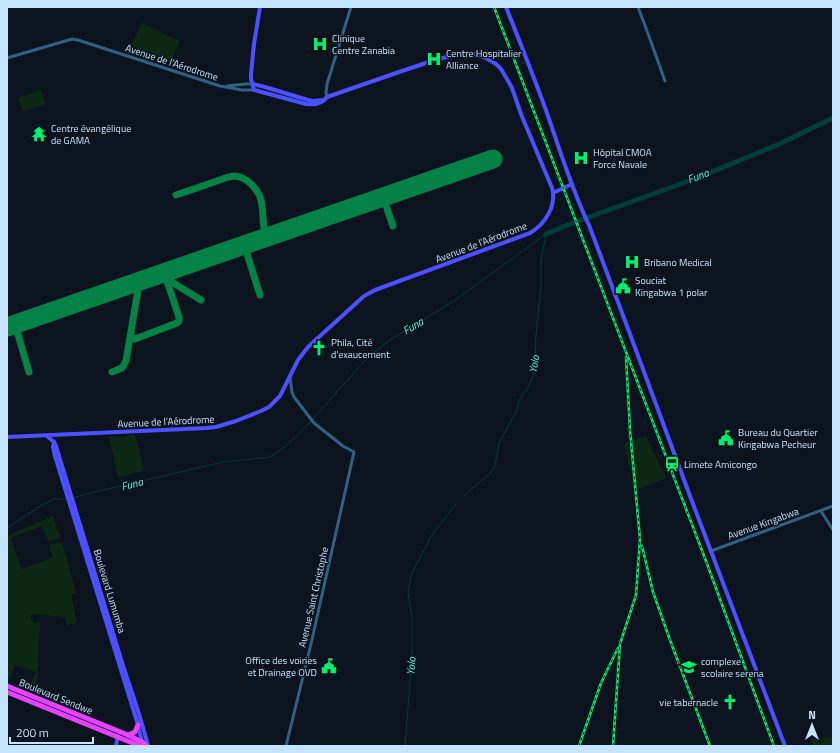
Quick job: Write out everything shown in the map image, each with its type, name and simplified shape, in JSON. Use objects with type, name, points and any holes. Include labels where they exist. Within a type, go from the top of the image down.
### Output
[{"type":"highway","name":"Boulevard Sendwe","points":[[7,686],[119,734],[131,742]]},
{"type":"highway","name":"Boulevard Sendwe","points":[[7,692],[119,734],[128,735],[141,745]]},
{"type":"highway","points":[[128,735],[135,732],[138,724]]},
{"type":"highway","name":"Boulevard Lumumba","points":[[131,742],[148,746]]},
{"type":"main road","points":[[254,90],[251,74],[253,48],[260,7]]},
{"type":"main road","points":[[506,7],[785,746]]},
{"type":"main road","name":"Avenue de l’Aérodrome","points":[[7,437],[184,430],[216,427],[262,411],[269,407],[280,396],[298,360],[308,347],[364,296],[385,286],[530,233],[536,230],[547,217],[552,205],[553,193],[512,88],[502,69],[486,58],[475,54],[466,54],[438,59],[315,104],[306,104],[254,90]]},
{"type":"main road","points":[[253,84],[308,100],[313,101],[326,99]]},
{"type":"main road","points":[[553,193],[572,184]]},
{"type":"main road","points":[[54,445],[61,435]]},
{"type":"main road","points":[[45,436],[54,445]]},
{"type":"main road","points":[[54,445],[56,436]]},
{"type":"main road","name":"Boulevard Lumumba","points":[[54,445],[140,714],[148,746]]},
{"type":"main road","name":"Boulevard Lumumba","points":[[72,503],[138,724],[141,745]]},
{"type":"main road","points":[[117,745],[119,734]]},
{"type":"street","points":[[326,99],[327,84],[351,7]]},
{"type":"street","points":[[638,7],[664,81]]},
{"type":"street","name":"Avenue de l’Aérodrome","points":[[7,58],[72,39],[86,42],[225,87],[242,90],[254,90]]},
{"type":"street","points":[[225,87],[253,84]]},
{"type":"street","name":"Avenue Saint Christophe","points":[[286,746],[311,644],[354,452],[342,446],[314,423],[308,416],[294,397],[290,377]]},
{"type":"street","name":"Avenue Kingabwa","points":[[711,551],[833,506]]},
{"type":"street","points":[[820,511],[833,530]]},
{"type":"green space","points":[[142,23],[180,41],[169,66],[130,48]]},
{"type":"green space","points":[[41,90],[46,104],[23,112],[18,98]]},
{"type":"green space","points":[[135,434],[144,471],[118,477],[109,436],[124,437]]},
{"type":"green space","points":[[646,436],[666,478],[639,489],[629,466],[624,446],[625,443]]},
{"type":"green space","points":[[53,516],[61,538],[48,542],[43,526],[11,537],[21,569],[53,558],[49,545],[62,542],[76,593],[71,594],[77,623],[67,625],[64,617],[34,614],[30,616],[34,623],[40,623],[37,688],[30,687],[36,672],[15,665],[9,680],[7,679],[7,536]]},
{"type":"green space","points":[[833,736],[833,746],[813,746],[811,739]]},
{"type":"waterway","name":"Funa","points":[[546,234],[697,178],[777,145],[833,118]]},
{"type":"waterway","name":"Funa","points":[[73,498],[223,462],[270,457],[301,432],[369,356],[393,338],[451,303],[546,234]]},
{"type":"waterway","name":"Yolo","points":[[464,496],[491,472],[495,466],[499,443],[517,410],[519,400],[529,386],[535,370],[536,334],[541,287],[541,260],[546,235]]},
{"type":"waterway","name":"Funa","points":[[7,528],[37,508],[54,499],[66,499]]},
{"type":"waterway","name":"Yolo","points":[[405,746],[412,656],[412,618],[408,593],[411,575],[433,533],[456,504]]},
{"type":"taxiway","points":[[176,195],[230,177],[235,176],[244,179],[255,188],[260,196],[266,237]]},
{"type":"taxiway","points":[[383,197],[393,226]]},
{"type":"taxiway","points":[[244,244],[260,295]]},
{"type":"taxiway","points":[[131,334],[131,337],[135,339],[179,321],[164,272]]},
{"type":"taxiway","points":[[167,279],[201,300]]},
{"type":"taxiway","points":[[112,372],[122,368],[126,361],[138,290],[136,282]]},
{"type":"taxiway","points":[[15,324],[29,372]]},
{"type":"runway","points":[[7,327],[493,159]]},
{"type":"railway","points":[[494,7],[706,561],[774,746]]},
{"type":"railway","points":[[613,746],[620,644],[636,595],[640,539],[630,430],[626,357]]},
{"type":"railway","points":[[642,546],[653,592],[710,746]]},
{"type":"railway","points":[[579,746],[601,683],[618,648]]},
{"type":"place","name":"Clinique Centre Zanabia","points":[[320,44]]},
{"type":"place","name":"Centre Hospitalier Alliance","points":[[434,59]]},
{"type":"place","name":"Centre évangélique de GAMA","points":[[39,134]]},
{"type":"place","name":"Hôpital CMOA Force Navale","points":[[581,158]]},
{"type":"place","name":"Bribano Medical","points":[[632,262]]},
{"type":"place","name":"Souciat Kingabwa 1 polar","points":[[623,286]]},
{"type":"place","name":"Phila, Cité d'exaucement","points":[[319,348]]},
{"type":"place","name":"Bureau du Quartier Kingabwa Pecheur","points":[[726,438]]},
{"type":"place","name":"Limete Amicongo","points":[[672,464]]},
{"type":"place","name":"Office des voiries et Drainage OVD","points":[[329,666]]},
{"type":"place","name":"complexe scolaire serena","points":[[689,667]]},
{"type":"place","name":"vie tabernacle","points":[[730,702]]}]
